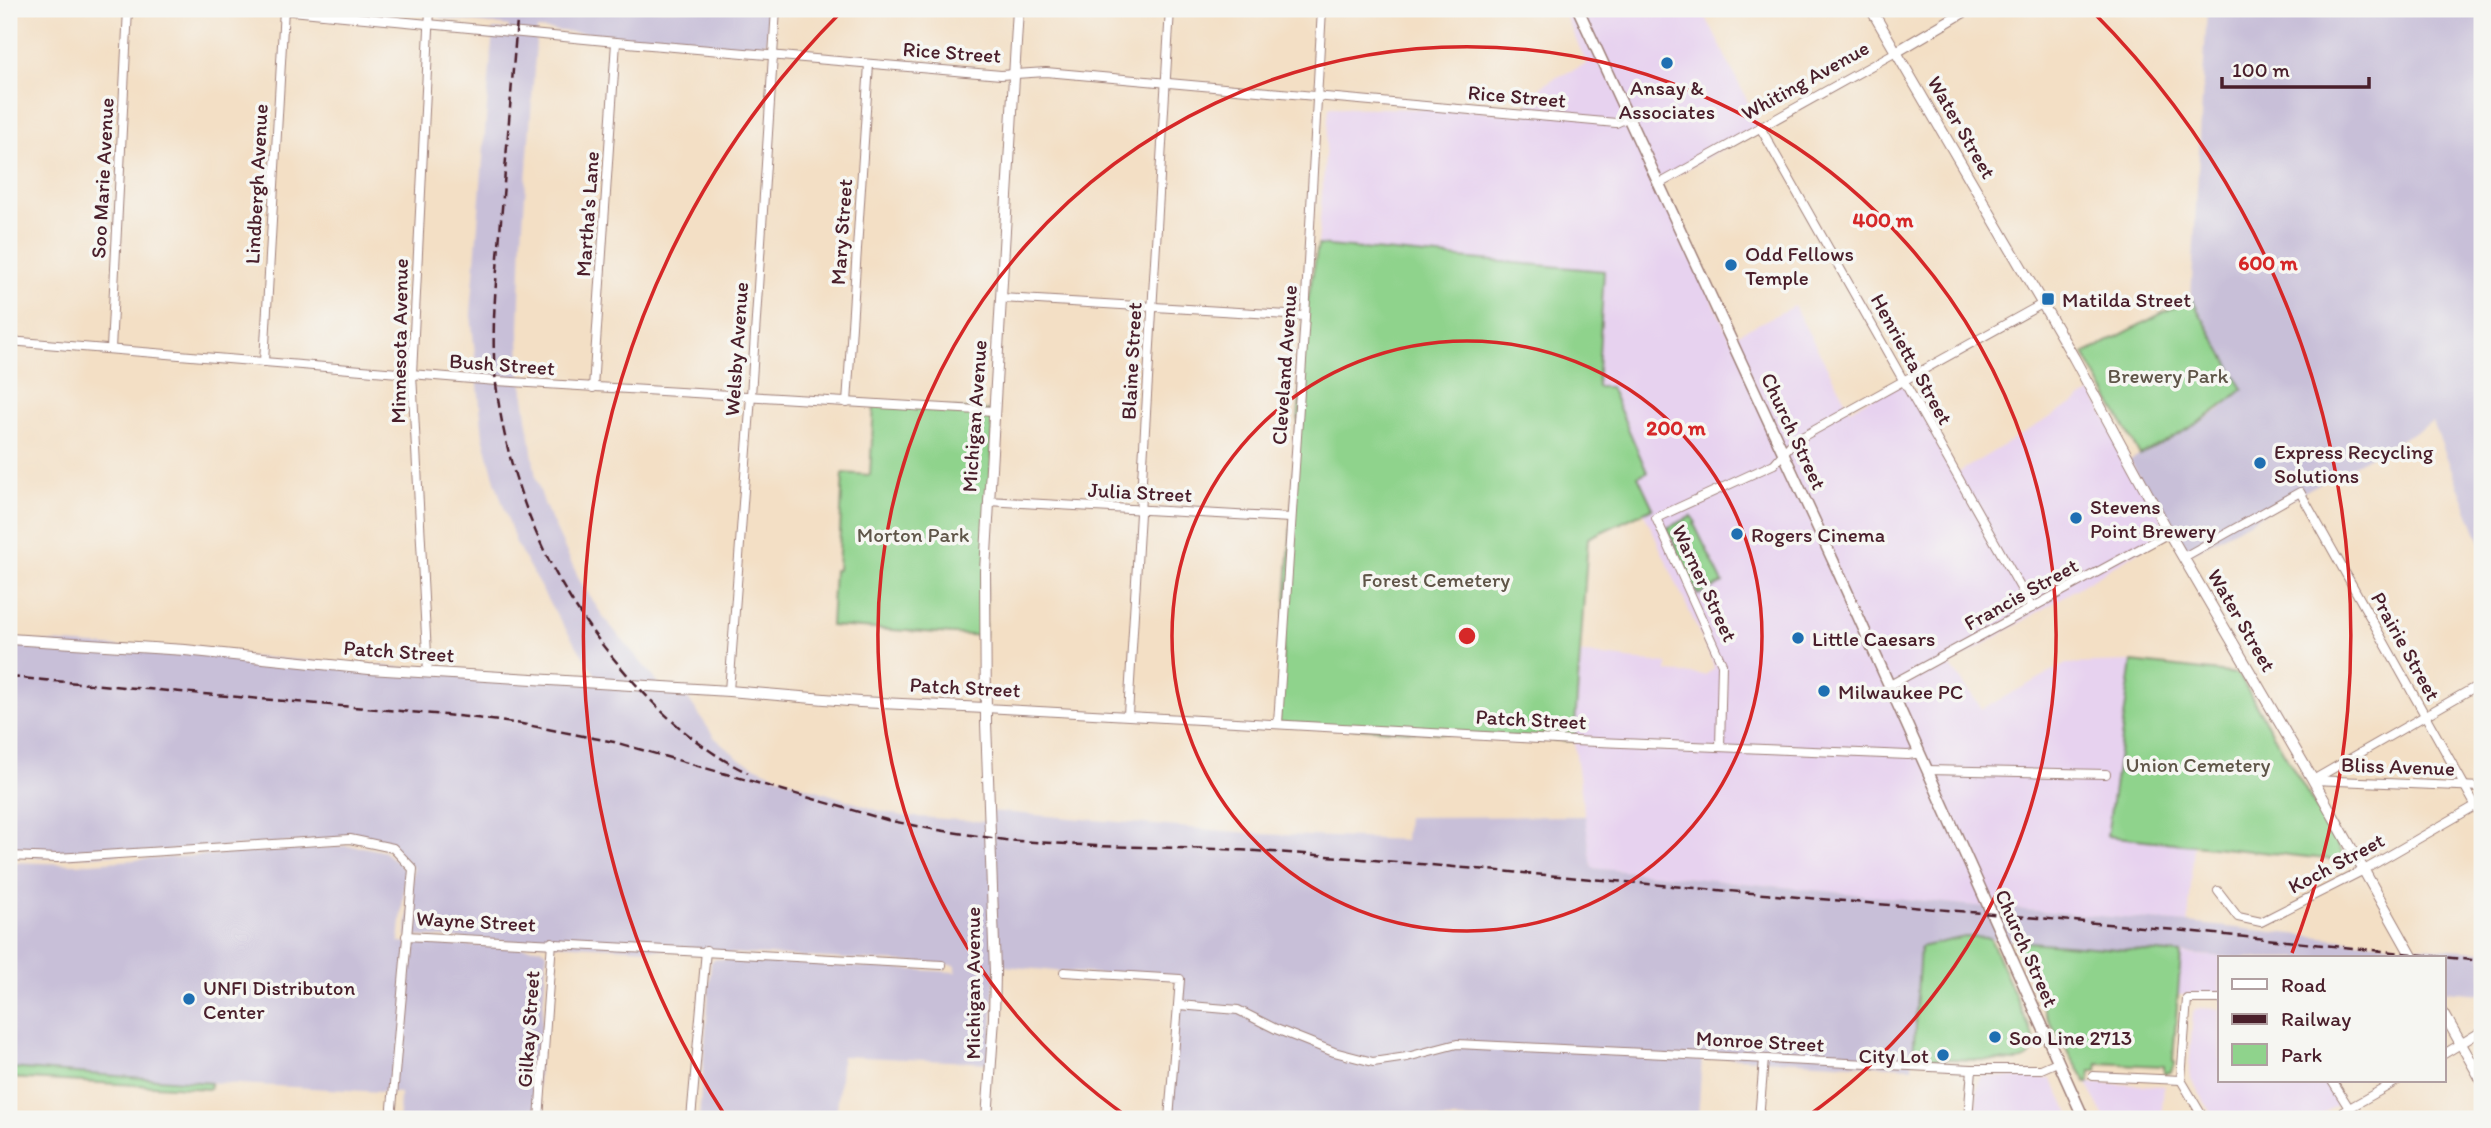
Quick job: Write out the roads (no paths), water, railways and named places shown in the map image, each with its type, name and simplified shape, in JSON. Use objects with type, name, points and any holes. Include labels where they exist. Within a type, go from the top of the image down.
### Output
[{"type":"main road","name":"Church Street","points":[[1578,9],[1890,685],[2084,1119]]},
{"type":"main road","name":"Church Street","points":[[2057,1062],[2091,1119]]},
{"type":"street","name":"Soo Marie Avenue","points":[[111,349],[128,9]]},
{"type":"street","name":"Rice Street","points":[[271,9],[1000,75],[1036,71],[1614,123],[1629,117]]},
{"type":"street","name":"Lindbergh Avenue","points":[[264,362],[284,9]]},
{"type":"street","name":"Minnesota Avenue","points":[[428,673],[412,374],[430,9]]},
{"type":"street","name":"Welsby Avenue","points":[[729,691],[776,9]]},
{"type":"street","name":"Michigan Avenue","points":[[987,1119],[995,972],[984,641],[988,501],[1018,9]]},
{"type":"street","name":"Blaine Street","points":[[1128,715],[1170,9]]},
{"type":"street","name":"Cleveland Avenue","points":[[1278,723],[1322,9]]},
{"type":"street","name":"Water Street","points":[[1871,9],[2042,304],[2169,533],[2412,956]]},
{"type":"street","name":"Whiting Avenue","points":[[1659,184],[1969,9]]},
{"type":"street","name":"Martha's Lane","points":[[593,388],[616,42]]},
{"type":"street","name":"Mary Street","points":[[847,403],[869,64]]},
{"type":"street","name":"Henrietta Street","points":[[1760,127],[2032,608]]},
{"type":"street","points":[[1002,298],[1305,316]]},
{"type":"street","points":[[1783,453],[1793,442],[2042,304]]},
{"type":"street","name":"Bush Street","points":[[9,341],[593,388],[994,411]]},
{"type":"street","name":"Warner Street","points":[[1720,747],[1722,664],[1656,519],[1774,464],[1783,453]]},
{"type":"street","name":"Prairie Street","points":[[2184,556],[2300,492],[2482,817]]},
{"type":"street","name":"Julia Street","points":[[988,501],[1291,518]]},
{"type":"street","name":"Francis Street","points":[[1890,685],[2169,533]]},
{"type":"street","name":"Patch Street","points":[[9,639],[185,650],[326,666],[729,691],[860,702],[1574,741],[1908,755],[1920,753]]},
{"type":"street","points":[[2313,780],[2482,683]]},
{"type":"street","points":[[1927,770],[2106,774]]},
{"type":"street","name":"Bliss Avenue","points":[[2313,780],[2482,787]]},
{"type":"street","name":"Koch Street","points":[[2218,891],[2238,917],[2261,922],[2364,870],[2475,806]]},
{"type":"street","name":"Wayne Street","points":[[9,856],[57,858],[350,839],[393,848],[413,869],[406,936],[706,950],[942,965]]},
{"type":"street","points":[[391,1119],[406,936]]},
{"type":"street","name":"Gilkay Street","points":[[539,1119],[552,942]]},
{"type":"street","points":[[691,1119],[706,950]]},
{"type":"street","points":[[1064,972],[1180,979],[1169,1119]]},
{"type":"street","points":[[2204,1119],[2181,1080],[2187,999],[2218,999]]},
{"type":"street","name":"Monroe Street","points":[[1178,1005],[1238,1010],[1276,1029],[1334,1052],[1373,1062],[1407,1057],[1457,1044],[1972,1069],[2041,1069],[2057,1062]]},
{"type":"street","points":[[2446,1018],[2482,1082]]},
{"type":"street","points":[[2446,1053],[2482,1031]]},
{"type":"street","points":[[1759,1119],[1764,1059]]},
{"type":"street","points":[[1968,1119],[1972,1069]]},
{"type":"street","points":[[2093,1076],[2181,1080]]},
{"type":"street","points":[[2333,1082],[2356,1119]]},
{"type":"street","points":[[2330,1119],[2395,1082]]},
{"type":"railway","points":[[518,9],[496,281],[494,343],[496,384],[502,421],[520,492],[533,526],[566,592],[609,653],[672,721],[708,750],[748,773]]},
{"type":"railway","points":[[9,677],[522,724],[614,742],[887,820],[1005,840],[1305,854],[2176,930],[2433,956]]},
{"type":"railway","points":[[2446,957],[2482,961]]},
{"type":"place","name":"Ansay & Associates","points":[[1667,63]]},
{"type":"place","name":"Odd Fellows Temple","points":[[1731,265]]},
{"type":"place","name":"Matilda Street","points":[[2048,299]]},
{"type":"place","name":"Express Recycling Solutions","points":[[2260,463]]},
{"type":"place","name":"Stevens Point Brewery","points":[[2076,518]]},
{"type":"place","name":"Rogers Cinema","points":[[1737,534]]},
{"type":"place","name":"Little Caesars","points":[[1798,638]]},
{"type":"place","name":"Milwaukee PC","points":[[1824,691]]},
{"type":"place","name":"UNFI Distributon Center","points":[[189,999]]},
{"type":"place","name":"Soo Line 2713","points":[[1995,1037]]},
{"type":"place","name":"City Lot","points":[[1943,1055]]},
{"type":"park label","name":"Brewery Park","points":[[2168,375]]},
{"type":"park label","name":"Morton Park","points":[[913,534]]},
{"type":"park label","name":"Forest Cemetery","points":[[1436,579]]},
{"type":"park label","name":"Union Cemetery","points":[[2198,764]]}]
